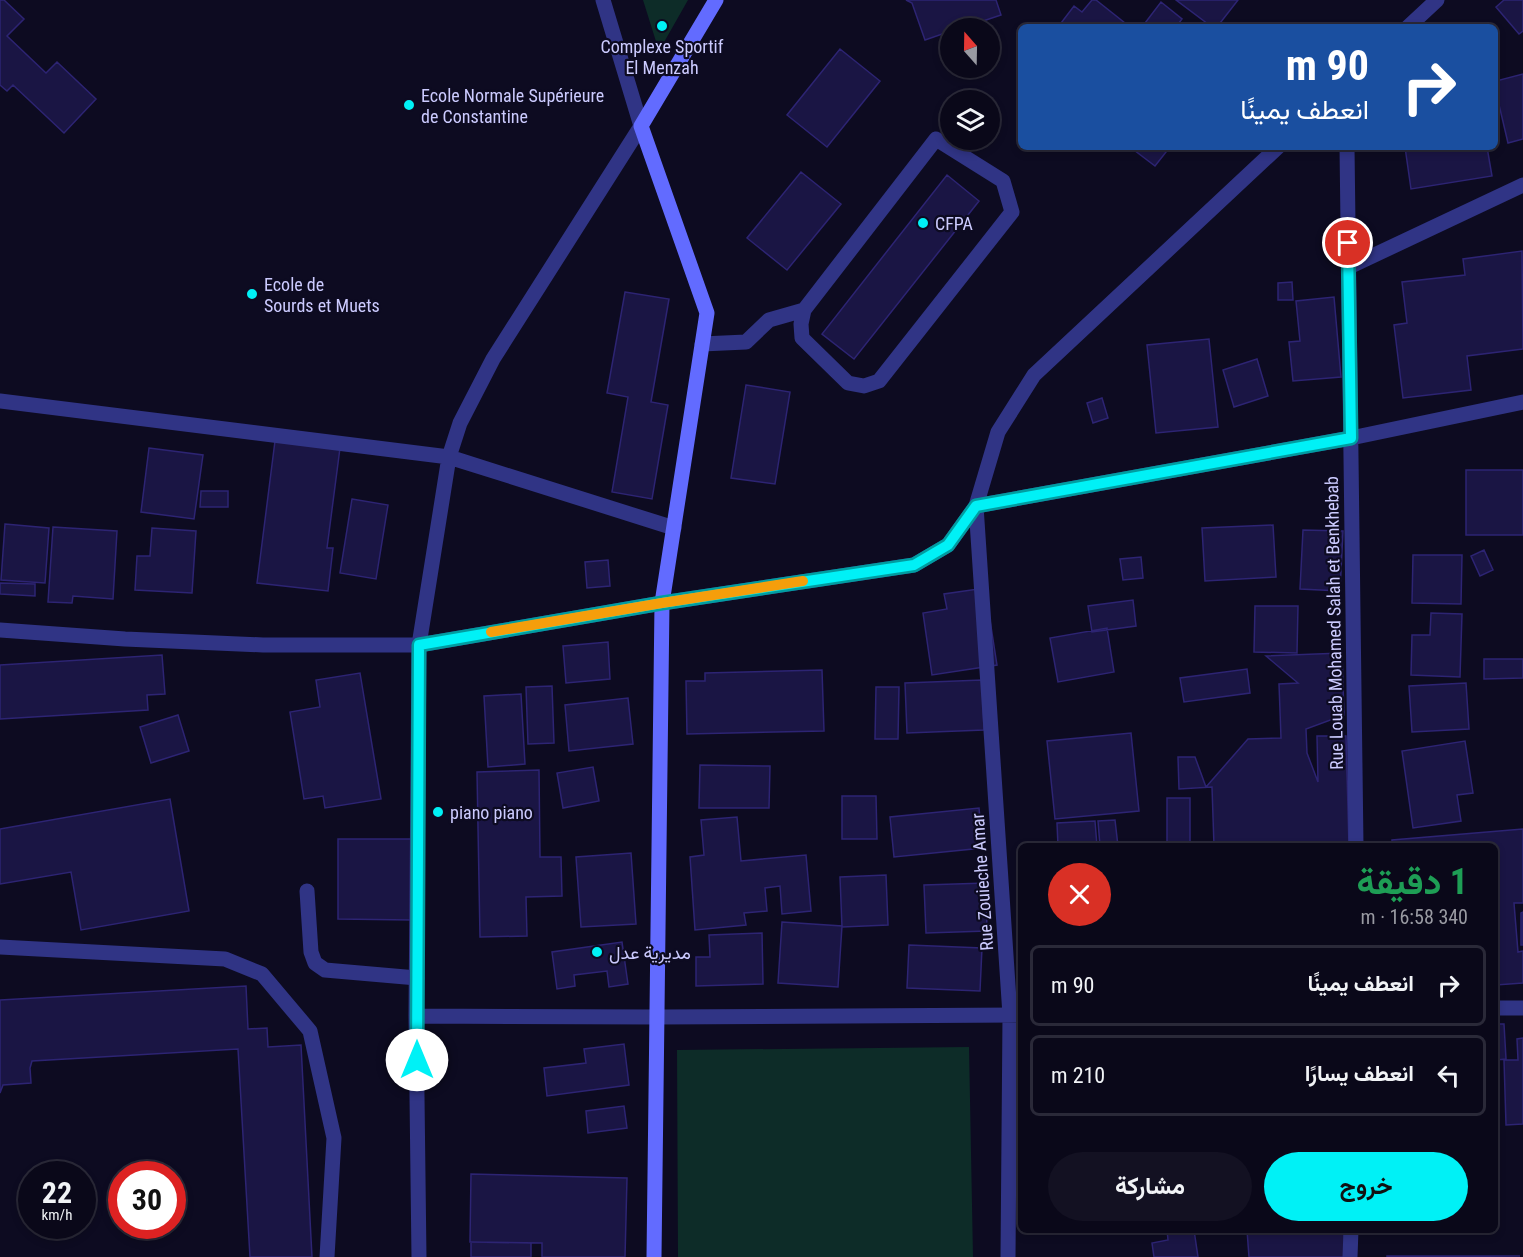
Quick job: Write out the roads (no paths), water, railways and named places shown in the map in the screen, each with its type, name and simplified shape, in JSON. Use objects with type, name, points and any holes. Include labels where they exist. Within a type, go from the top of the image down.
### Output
[{"type":"main road","points":[[654,1257],[662,603],[707,313],[641,126],[716,0]]},
{"type":"street","points":[[418,1257],[419,645],[449,458],[460,423],[493,359],[641,126],[603,0]]},
{"type":"street","points":[[1411,24],[1437,0]]},
{"type":"street","points":[[702,344],[746,342],[769,320],[804,310],[936,139],[1004,181],[1012,212],[879,381],[864,386],[848,383],[802,338],[801,324],[804,310]]},
{"type":"street","points":[[0,630],[125,639],[263,645],[419,645],[662,603],[914,565],[948,545],[976,506],[998,432],[1034,375],[1275,150]]},
{"type":"street","name":"Rue Louab Mohamed Salah et Benkhebab","points":[[1347,150],[1356,843]]},
{"type":"street","points":[[1349,267],[1523,185]]},
{"type":"street","points":[[0,401],[449,458],[674,528]]},
{"type":"street","points":[[976,506],[1351,438],[1523,402]]},
{"type":"street","name":"Rue Zouieche Amar","points":[[976,506],[1016,1015],[1008,1257]]},
{"type":"street","points":[[307,891],[311,952],[315,963],[325,970],[417,978]]},
{"type":"street","points":[[0,947],[225,958],[262,974],[310,1030],[334,1137],[327,1257]]},
{"type":"street","points":[[1498,1008],[1523,1008]]},
{"type":"street","points":[[417,1016],[1016,1015]]},
{"type":"street","points":[[1350,1257],[1351,1233]]},
{"type":"place","name":"Complexe Sportif El Menzah","points":[[662,26]]},
{"type":"place","name":"Ecole Normale Supérieure de Constantine","points":[[409,105]]},
{"type":"place","name":"CFPA","points":[[923,223]]},
{"type":"place","name":"Ecole de Sourds et Muets","points":[[252,294]]},
{"type":"place","name":"piano piano","points":[[438,812]]},
{"type":"place","name":"مديرية عدل","points":[[597,952]]}]
